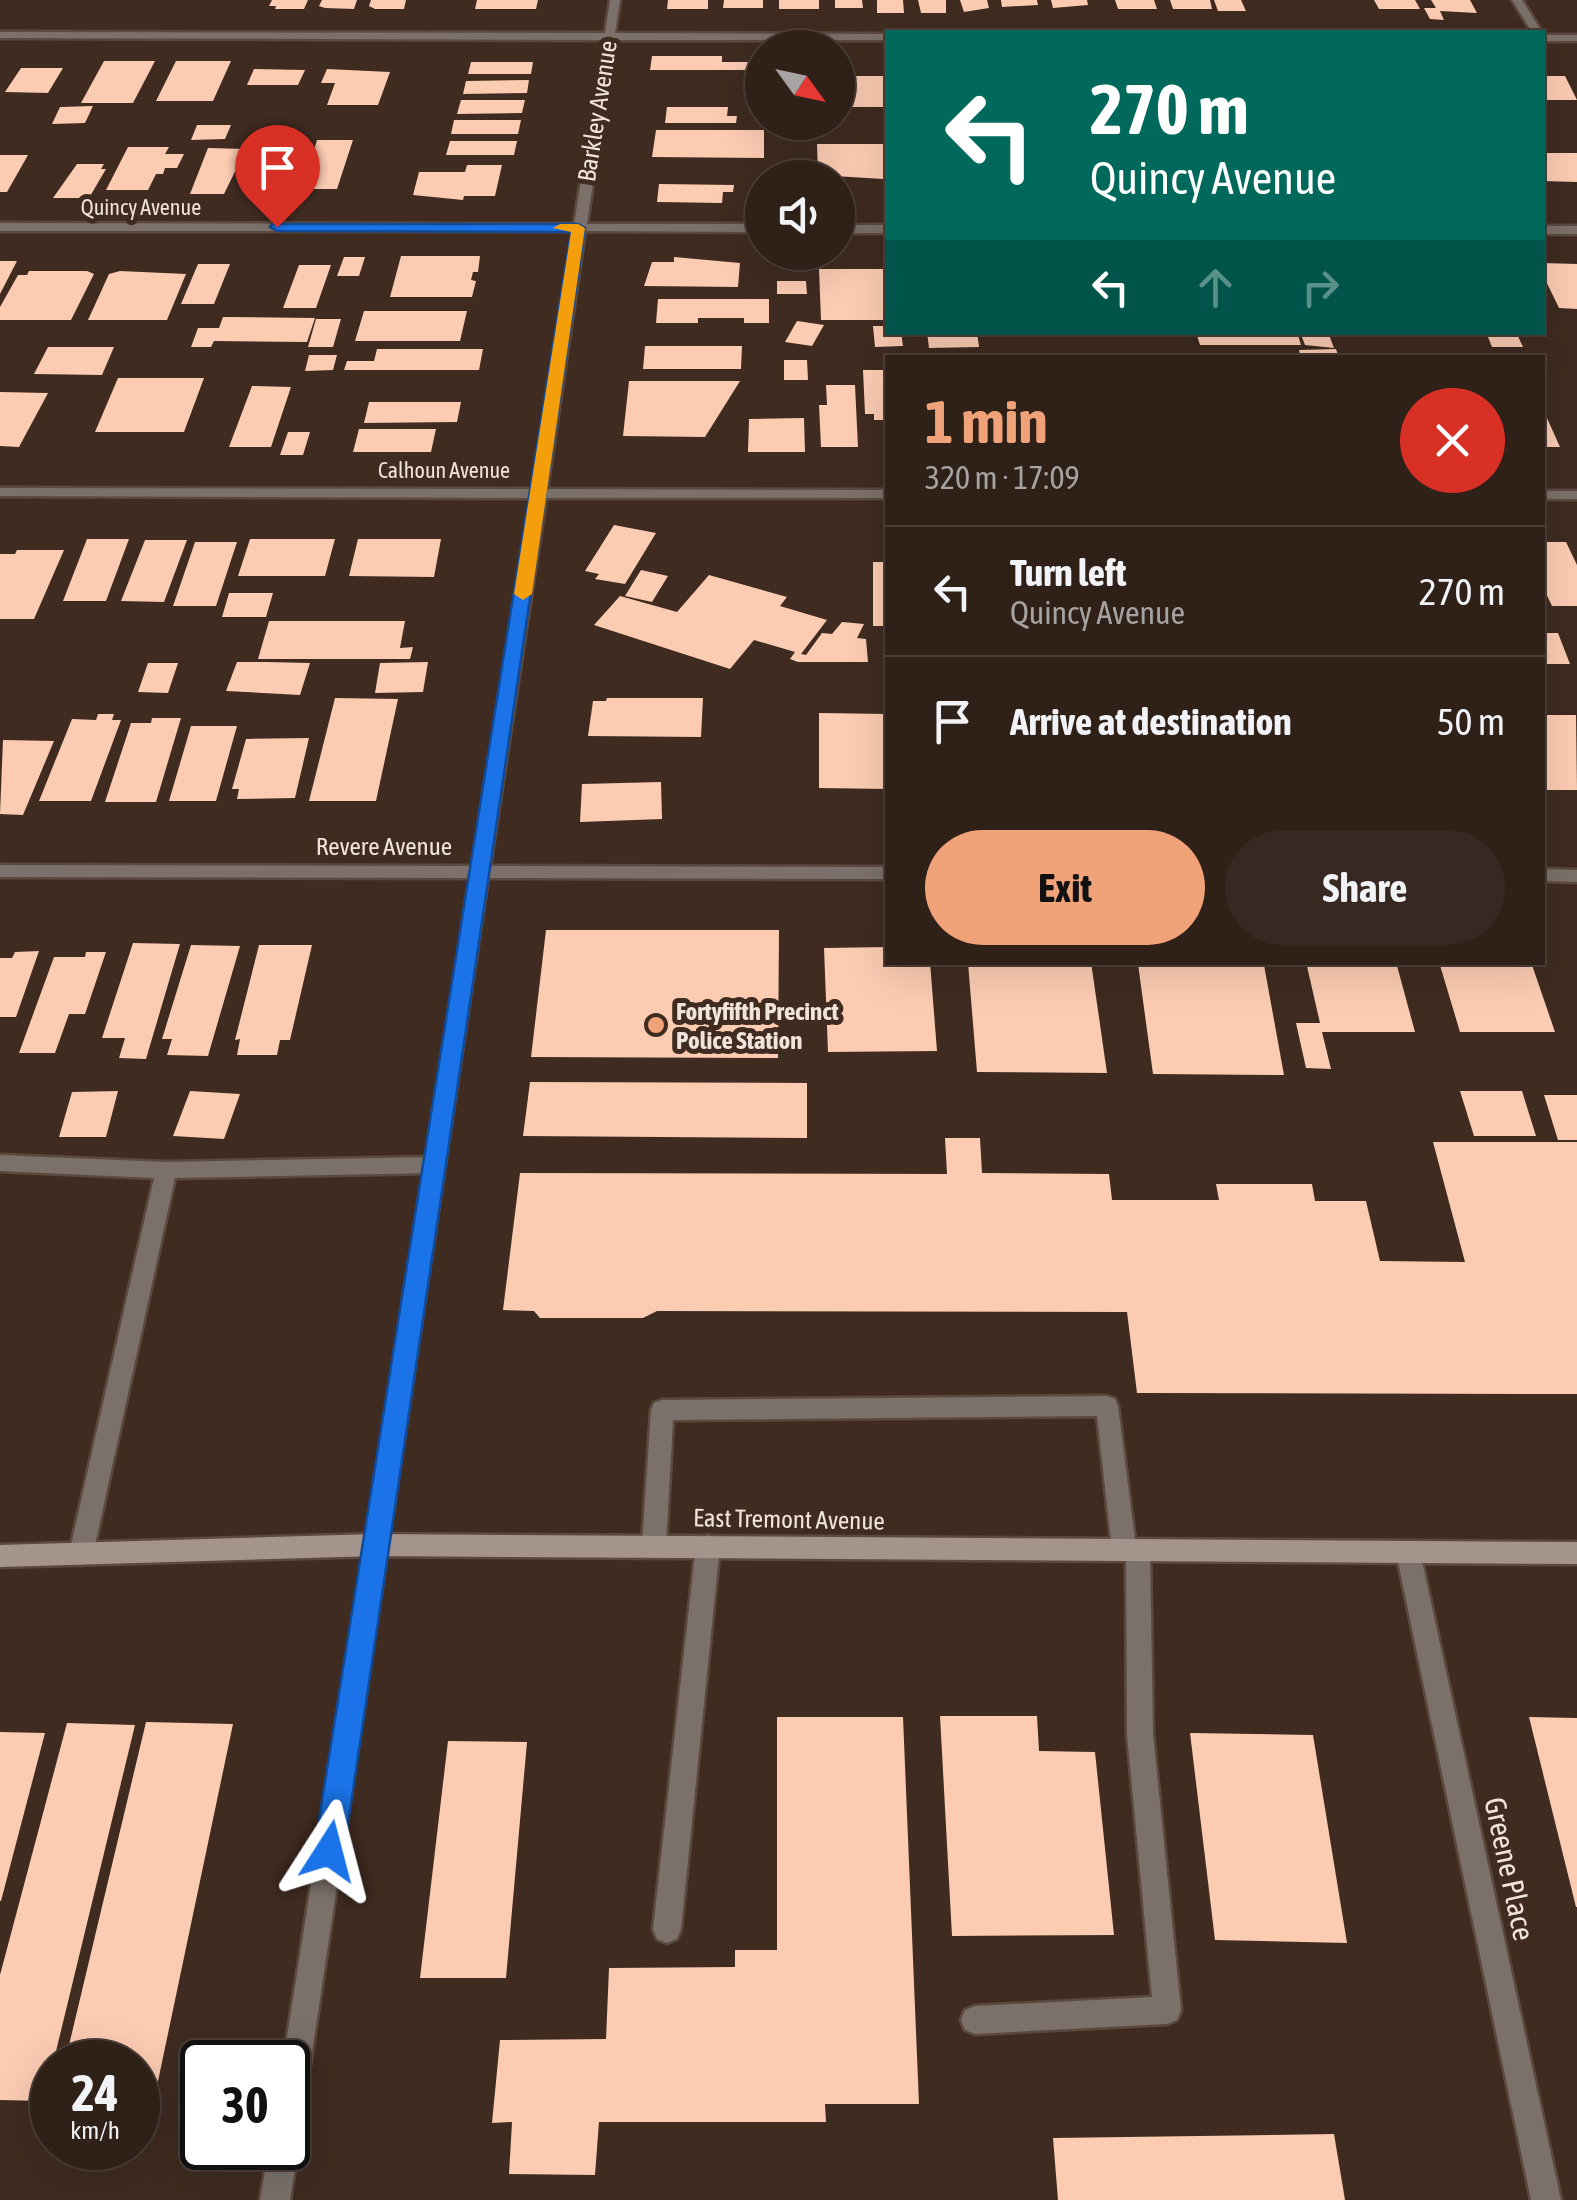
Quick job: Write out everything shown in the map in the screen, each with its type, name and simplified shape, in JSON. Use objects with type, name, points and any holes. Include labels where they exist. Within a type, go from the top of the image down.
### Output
[{"type":"main road","name":"East Tremont Avenue","points":[[0,1556],[376,1544],[1577,1553]]},
{"type":"street","name":"Barkley Avenue","points":[[300,2040],[615,0]]},
{"type":"street","points":[[1517,0],[1537,30]]},
{"type":"street","points":[[0,35],[885,37]]},
{"type":"street","points":[[1545,38],[1577,38]]},
{"type":"street","name":"Quincy Avenue","points":[[0,227],[745,228]]},
{"type":"street","points":[[855,228],[885,229]]},
{"type":"street","points":[[1545,230],[1577,230]]},
{"type":"street","name":"Calhoun Avenue","points":[[0,492],[885,494]]},
{"type":"street","points":[[1545,495],[1577,495]]},
{"type":"street","name":"Revere Avenue","points":[[0,871],[885,872]]},
{"type":"street","points":[[1545,875],[1577,876]]},
{"type":"street","points":[[0,1162],[166,1170],[434,1165]]},
{"type":"street","points":[[81,1554],[166,1170]]},
{"type":"street","points":[[654,1545],[662,1410],[1107,1406],[1131,1550],[1140,1734],[1167,2010],[974,2020]]},
{"type":"street","points":[[667,1929],[708,1546]]},
{"type":"street","name":"Greene Place","points":[[1408,1552],[1546,2200]]},
{"type":"street","points":[[275,2200],[280,2170]]},
{"type":"building","points":[[272,0],[308,0],[304,9],[275,9],[276,6],[269,6]]},
{"type":"building","points":[[322,0],[357,0],[354,9],[325,8],[319,6]]},
{"type":"building","points":[[371,0],[406,0],[404,9],[375,9],[369,6]]},
{"type":"building","points":[[477,0],[538,0],[536,9],[475,9]]},
{"type":"building","points":[[668,0],[708,0],[708,9],[667,9]]},
{"type":"building","points":[[724,0],[763,0],[763,8],[723,8]]},
{"type":"building","points":[[779,0],[819,0],[819,9],[779,9]]},
{"type":"building","points":[[835,0],[862,0],[863,8],[835,8]]},
{"type":"building","points":[[877,0],[903,0],[904,13],[877,13]]},
{"type":"building","points":[[918,0],[946,0],[946,13],[921,13]]},
{"type":"building","points":[[960,0],[987,0],[989,8],[964,12]]},
{"type":"building","points":[[1001,0],[1037,0],[1038,5],[1002,7]]},
{"type":"building","points":[[1051,0],[1087,0],[1088,5],[1053,8]]},
{"type":"building","points":[[1115,0],[1154,0],[1157,9],[1118,9]]},
{"type":"building","points":[[1170,0],[1210,0],[1212,9],[1173,9]]},
{"type":"building","points":[[1214,0],[1241,0],[1246,11],[1218,11]]},
{"type":"building","points":[[1374,0],[1415,0],[1420,9],[1379,9]]},
{"type":"building","points":[[1431,0],[1470,0],[1477,13],[1440,11],[1444,20],[1430,19],[1424,8],[1436,8]]},
{"type":"building","points":[[652,56],[722,56],[722,62],[745,62],[745,70],[650,70]]},
{"type":"building","points":[[104,61],[155,61],[133,103],[81,103]]},
{"type":"building","points":[[176,61],[231,61],[213,101],[156,101]]},
{"type":"building","points":[[471,62],[533,62],[531,74],[468,74]]},
{"type":"building","points":[[21,68],[63,68],[48,93],[5,92]]},
{"type":"building","points":[[254,69],[305,70],[298,85],[247,85]]},
{"type":"building","points":[[327,69],[390,72],[378,105],[327,105],[335,83],[321,83]]},
{"type":"building","points":[[855,76],[885,76],[885,107],[855,107]]},
{"type":"building","points":[[1545,76],[1565,76],[1577,100],[1545,100]]},
{"type":"building","points":[[529,80],[527,93],[463,94],[466,81]]},
{"type":"building","points":[[461,100],[525,100],[522,113],[457,114]]},
{"type":"building","points":[[93,106],[85,123],[52,124],[60,107]]},
{"type":"building","points":[[667,107],[728,107],[727,116],[737,116],[736,123],[665,123]]},
{"type":"building","points":[[454,120],[521,120],[518,134],[451,134]]},
{"type":"building","points":[[197,125],[231,125],[225,139],[191,140]]},
{"type":"building","points":[[656,130],[745,130],[745,140],[764,140],[764,158],[652,157]]},
{"type":"building","points":[[317,140],[353,140],[337,189],[260,189],[275,150],[314,150]]},
{"type":"building","points":[[450,141],[517,141],[514,155],[446,155]]},
{"type":"building","points":[[817,144],[885,144],[883,179],[855,177],[855,160],[818,160]]},
{"type":"building","points":[[128,147],[169,147],[165,154],[184,154],[177,168],[165,168],[163,174],[156,174],[148,190],[106,190]]},
{"type":"building","points":[[208,148],[246,149],[224,194],[190,194]]},
{"type":"building","points":[[1545,153],[1577,153],[1577,182],[1545,181]]},
{"type":"building","points":[[0,155],[28,155],[7,192],[0,192]]},
{"type":"building","points":[[77,164],[104,164],[101,169],[106,169],[89,198],[53,198]]},
{"type":"building","points":[[467,165],[502,165],[495,196],[464,196],[463,200],[413,195],[419,172],[465,172]]},
{"type":"building","points":[[659,184],[734,185],[733,192],[723,192],[722,203],[657,202]]},
{"type":"building","points":[[401,256],[480,256],[478,272],[473,272],[471,280],[476,281],[472,297],[390,297]]},
{"type":"building","points":[[344,257],[365,257],[359,276],[337,276]]},
{"type":"building","points":[[674,257],[740,263],[738,287],[644,286],[652,262],[674,262]]},
{"type":"building","points":[[0,261],[17,261],[0,294]]},
{"type":"building","points":[[1545,263],[1577,264],[1577,309],[1559,308],[1545,279]]},
{"type":"building","points":[[198,264],[230,264],[214,304],[181,304]]},
{"type":"building","points":[[299,265],[331,265],[316,308],[283,308]]},
{"type":"building","points":[[885,269],[885,320],[821,320],[819,270]]},
{"type":"building","points":[[29,271],[94,274],[71,320],[0,320],[0,307],[18,275],[27,275]]},
{"type":"building","points":[[109,274],[186,274],[167,320],[88,320]]},
{"type":"building","points":[[777,281],[806,281],[807,294],[777,294]]},
{"type":"building","points":[[658,299],[769,299],[769,323],[744,323],[744,318],[698,318],[698,323],[656,323]]},
{"type":"building","points":[[364,311],[467,311],[460,341],[355,341]]},
{"type":"building","points":[[223,317],[315,318],[307,342],[214,341],[211,347],[191,347],[198,328],[219,328]]},
{"type":"building","points":[[316,319],[341,319],[333,347],[308,347]]},
{"type":"building","points":[[797,321],[824,325],[812,346],[785,342]]},
{"type":"building","points":[[873,326],[885,326],[885,335],[901,335],[903,346],[875,347]]},
{"type":"building","points":[[927,335],[977,335],[979,347],[929,348]]},
{"type":"building","points":[[1197,335],[1298,335],[1301,345],[1200,345]]},
{"type":"building","points":[[1301,335],[1329,335],[1334,348],[1305,345]]},
{"type":"building","points":[[1487,335],[1517,335],[1523,347],[1492,347]]},
{"type":"building","points":[[645,346],[742,346],[741,369],[643,369]]},
{"type":"building","points":[[48,347],[114,347],[102,375],[34,374]]},
{"type":"building","points":[[377,349],[483,349],[479,370],[344,370],[347,361],[374,361]]},
{"type":"building","points":[[1336,349],[1338,355],[1300,355],[1299,350]]},
{"type":"building","points":[[309,355],[337,355],[333,370],[305,371]]},
{"type":"building","points":[[784,360],[807,360],[808,380],[784,380]]},
{"type":"building","points":[[863,370],[885,370],[885,420],[874,420],[874,414],[865,414]]},
{"type":"building","points":[[118,378],[204,378],[184,432],[95,432]]},
{"type":"building","points":[[629,381],[740,381],[705,437],[623,436]]},
{"type":"building","points":[[826,385],[855,385],[858,447],[821,447],[819,405],[827,405]]},
{"type":"building","points":[[252,386],[291,387],[271,447],[229,447]]},
{"type":"building","points":[[0,392],[48,393],[19,447],[0,446]]},
{"type":"building","points":[[369,402],[461,402],[457,422],[364,423]]},
{"type":"building","points":[[1545,414],[1560,447],[1545,447]]},
{"type":"building","points":[[804,418],[805,452],[748,452],[749,419]]},
{"type":"building","points":[[359,429],[436,429],[431,452],[353,452]]},
{"type":"building","points":[[288,432],[310,432],[303,455],[280,455]]},
{"type":"building","points":[[614,525],[656,533],[625,584],[595,579],[599,574],[585,571]]},
{"type":"building","points":[[87,539],[129,539],[106,601],[63,601]]},
{"type":"building","points":[[250,539],[335,539],[325,576],[238,576]]},
{"type":"building","points":[[358,539],[441,539],[434,577],[349,576]]},
{"type":"building","points":[[145,540],[187,540],[164,602],[121,601]]},
{"type":"building","points":[[195,542],[237,542],[216,606],[173,606]]},
{"type":"building","points":[[1545,542],[1566,542],[1577,565],[1577,606],[1552,606],[1545,591]]},
{"type":"building","points":[[885,549],[885,626],[873,626],[873,562],[883,562]]},
{"type":"building","points":[[17,550],[64,550],[34,619],[0,619],[0,554],[15,554]]},
{"type":"building","points":[[641,570],[668,576],[652,602],[625,596]]},
{"type":"building","points":[[709,575],[787,597],[780,606],[827,620],[801,654],[806,655],[822,633],[832,634],[842,622],[864,624],[857,638],[866,639],[868,662],[798,662],[790,659],[795,652],[754,640],[730,669],[594,625],[620,596],[677,612]]},
{"type":"building","points":[[229,593],[273,593],[266,617],[222,617]]},
{"type":"building","points":[[269,621],[405,621],[400,648],[413,647],[410,659],[258,659]]},
{"type":"building","points":[[1545,633],[1558,633],[1570,664],[1545,664]]},
{"type":"building","points":[[237,662],[310,663],[300,695],[226,691]]},
{"type":"building","points":[[428,662],[423,692],[375,693],[380,663]]},
{"type":"building","points":[[148,663],[178,663],[168,693],[138,692]]},
{"type":"building","points":[[335,698],[398,699],[376,801],[309,801]]},
{"type":"building","points":[[703,698],[701,737],[588,736],[593,701]]},
{"type":"building","points":[[819,713],[885,714],[885,789],[819,788]]},
{"type":"building","points":[[98,714],[114,714],[112,720],[121,720],[91,801],[39,801],[72,719],[96,720]]},
{"type":"building","points":[[1545,715],[1576,715],[1577,790],[1545,790]]},
{"type":"building","points":[[152,718],[181,718],[156,802],[105,802],[131,723],[151,723]]},
{"type":"building","points":[[191,726],[237,726],[216,801],[169,801]]},
{"type":"building","points":[[309,738],[295,798],[237,799],[239,789],[232,789],[246,739]]},
{"type":"building","points":[[3,740],[54,741],[23,815],[0,814]]},
{"type":"building","points":[[661,782],[662,819],[580,822],[582,784]]},
{"type":"building","name":"Fortyfifth Precinct Police Station","points":[[546,930],[779,930],[778,1058],[531,1057]]},
{"type":"building","points":[[133,943],[180,944],[146,1059],[119,1058],[125,1038],[102,1038]]},
{"type":"building","points":[[191,945],[240,946],[208,1056],[167,1055],[172,1039],[162,1039]]},
{"type":"building","points":[[259,945],[312,945],[290,1040],[280,1040],[277,1055],[237,1055],[240,1039],[235,1040]]},
{"type":"building","points":[[885,947],[885,965],[930,965],[937,1051],[828,1052],[824,948]]},
{"type":"building","points":[[39,951],[16,1017],[0,1017],[0,958],[12,958],[15,952]]},
{"type":"building","points":[[86,952],[106,952],[85,1014],[69,1014],[55,1053],[19,1053],[54,957],[85,957]]},
{"type":"building","points":[[968,965],[1091,965],[1107,1073],[977,1072]]},
{"type":"building","points":[[1138,965],[1264,965],[1284,1075],[1153,1074]]},
{"type":"building","points":[[1307,965],[1397,965],[1415,1032],[1322,1032],[1331,1069],[1306,1068],[1296,1023],[1320,1023]]},
{"type":"building","points":[[1440,965],[1532,965],[1555,1032],[1460,1032]]},
{"type":"building","points":[[530,1082],[807,1083],[807,1138],[523,1136]]},
{"type":"building","points":[[118,1091],[106,1137],[59,1137],[72,1092]]},
{"type":"building","points":[[190,1091],[240,1094],[224,1139],[173,1136]]},
{"type":"building","points":[[1460,1091],[1522,1091],[1536,1136],[1474,1136]]},
{"type":"building","points":[[1544,1095],[1577,1095],[1577,1140],[1558,1140]]},
{"type":"building","points":[[945,1138],[980,1138],[982,1173],[1109,1174],[1112,1200],[1219,1200],[1216,1184],[1312,1184],[1315,1201],[1366,1201],[1380,1261],[1465,1262],[1433,1142],[1577,1142],[1577,1394],[1137,1393],[1127,1312],[657,1311],[643,1318],[540,1318],[534,1311],[503,1310],[520,1173],[947,1174]]},
{"type":"building","points":[[940,1716],[1037,1716],[1039,1751],[1095,1752],[1114,1935],[952,1936]]},
{"type":"building","points":[[777,1717],[903,1717],[919,2104],[825,2104],[826,2122],[599,2122],[595,2175],[509,2174],[512,2122],[492,2123],[500,2040],[606,2039],[609,1968],[735,1967],[735,1950],[777,1950]]},
{"type":"building","points":[[1529,1717],[1577,1718],[1577,1907],[1576,1907]]},
{"type":"building","points":[[146,1722],[233,1724],[160,2072],[160,2040],[70,2040]]},
{"type":"building","points":[[67,1723],[135,1725],[59,2040],[30,2040],[30,2101],[0,2100],[0,1975]]},
{"type":"building","points":[[0,1732],[45,1733],[1,1901],[0,1901]]},
{"type":"building","points":[[1190,1733],[1313,1735],[1347,1943],[1215,1940]]},
{"type":"building","points":[[448,1741],[527,1742],[506,1978],[420,1978]]},
{"type":"building","points":[[1334,2134],[1345,2200],[1058,2200],[1053,2138]]},
{"type":"slow traffic","points":[[523,594],[578,228],[560,228]]},
{"type":"place","name":"Fortyfifth Precinct Police Station","points":[[656,1025]]},
{"type":"route","points":[[277,227],[578,228],[329,1851]]}]
